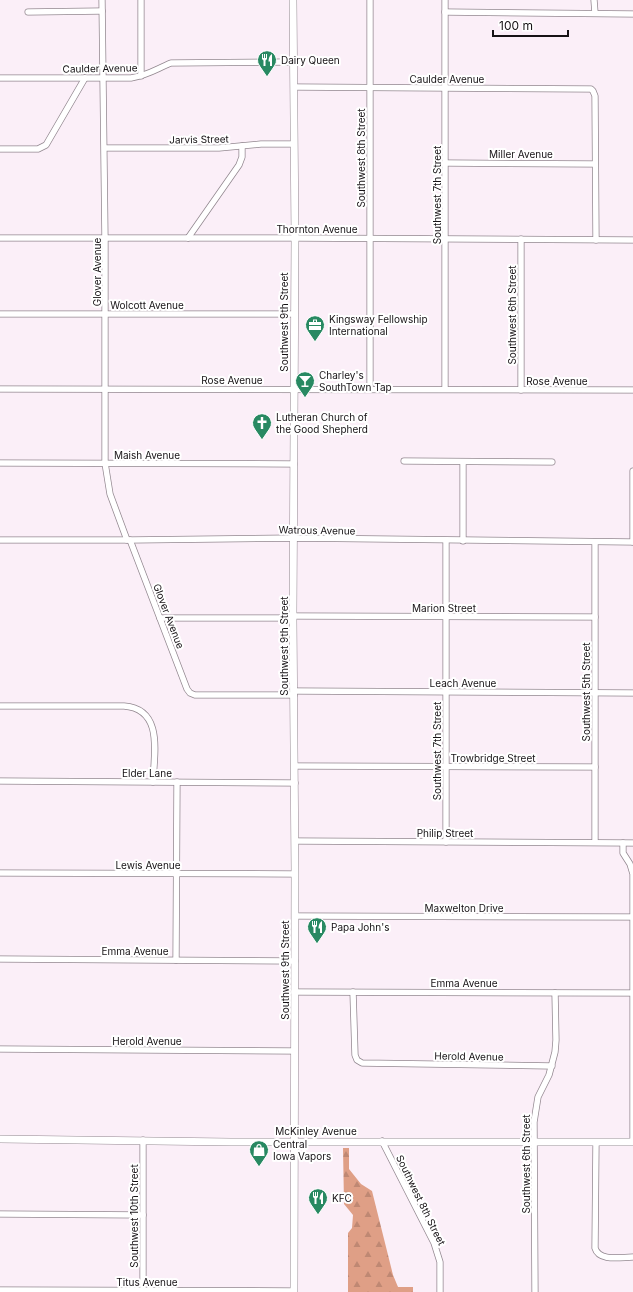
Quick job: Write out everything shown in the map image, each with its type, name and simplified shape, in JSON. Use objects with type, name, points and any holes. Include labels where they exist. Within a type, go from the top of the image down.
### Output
[{"type":"main road","name":"Southwest 9th Street","points":[[293,0],[293,617],[295,766],[294,1292]]},
{"type":"main road","name":"McKinley Avenue","points":[[0,1139],[633,1142]]},
{"type":"street","name":"Glover Avenue","points":[[102,0],[102,78],[105,148],[106,477],[110,494],[187,689],[190,693],[194,694]]},
{"type":"street","points":[[141,0],[141,76]]},
{"type":"street","name":"Southwest 8th Street","points":[[370,0],[370,389]]},
{"type":"street","name":"Southwest 7th Street","points":[[445,0],[445,389]]},
{"type":"street","points":[[594,0],[595,13]]},
{"type":"street","points":[[28,12],[102,11]]},
{"type":"street","points":[[445,12],[633,14]]},
{"type":"street","name":"Caulder Avenue","points":[[0,78],[131,78],[154,72],[160,67],[171,63],[294,62]]},
{"type":"street","points":[[0,148],[38,149],[46,146],[85,78]]},
{"type":"street","name":"Caulder Avenue","points":[[294,87],[589,88],[594,91],[595,96],[596,164]]},
{"type":"street","name":"Jarvis Street","points":[[105,148],[219,148],[261,144],[294,144]]},
{"type":"street","points":[[188,238],[239,164],[242,157],[242,146]]},
{"type":"street","name":"Miller Avenue","points":[[446,163],[596,164]]},
{"type":"street","points":[[596,164],[596,240]]},
{"type":"street","name":"Thornton Avenue","points":[[0,238],[633,240]]},
{"type":"street","name":"Southwest 6th Street","points":[[521,239],[521,390]]},
{"type":"street","name":"Wolcott Avenue","points":[[0,314],[294,314]]},
{"type":"street","name":"Rose Avenue","points":[[0,389],[633,390]]},
{"type":"street","points":[[404,462],[552,462]]},
{"type":"street","points":[[463,462],[463,541]]},
{"type":"street","name":"Maish Avenue","points":[[0,463],[294,464]]},
{"type":"street","points":[[633,471],[633,542]]},
{"type":"street","name":"Watrous Avenue","points":[[0,540],[294,538],[446,541],[633,542]]},
{"type":"street","name":"Southwest 7th Street","points":[[446,541],[446,842]]},
{"type":"street","name":"Southwest 5th Street","points":[[595,542],[595,842]]},
{"type":"street","name":"Marion Street","points":[[160,618],[595,617]]},
{"type":"street","name":"Leach Avenue","points":[[194,694],[446,692],[633,693]]},
{"type":"street","points":[[0,706],[124,706],[140,710],[147,715],[151,722],[155,742],[153,782]]},
{"type":"street","name":"Trowbridge Street","points":[[295,766],[595,767]]},
{"type":"street","name":"Elder Lane","points":[[0,781],[295,783]]},
{"type":"street","points":[[176,960],[177,782]]},
{"type":"street","name":"Philip Street","points":[[295,841],[623,843]]},
{"type":"street","points":[[633,843],[623,843],[623,853],[630,864],[633,874],[633,1142]]},
{"type":"street","name":"Lewis Avenue","points":[[0,873],[295,874]]},
{"type":"street","name":"Maxwelton Drive","points":[[295,916],[633,917]]},
{"type":"street","name":"Emma Avenue","points":[[0,959],[295,961]]},
{"type":"street","name":"Emma Avenue","points":[[294,992],[633,993]]},
{"type":"street","name":"Herold Avenue","points":[[353,992],[355,1055],[357,1060],[362,1063],[552,1066]]},
{"type":"street","name":"Southwest 6th Street","points":[[535,1292],[534,1122],[536,1105],[552,1066],[556,1040],[555,993]]},
{"type":"street","name":"Herold Avenue","points":[[0,1049],[294,1051]]},
{"type":"street","name":"Southwest 10th Street","points":[[143,1140],[143,1292]]},
{"type":"street","name":"Southwest 8th Street","points":[[382,1141],[434,1243],[440,1262],[440,1292]]},
{"type":"street","points":[[596,1142],[595,1248],[599,1256],[633,1257]]},
{"type":"street","points":[[0,1214],[143,1215]]},
{"type":"street","name":"Titus Avenue","points":[[0,1290],[294,1292]]},
{"type":"green space","points":[[343,1148],[349,1148],[349,1169],[361,1184],[372,1191],[393,1275],[398,1287],[413,1287],[413,1292],[348,1292],[348,1233],[352,1228],[353,1215],[344,1204]]},
{"type":"place","name":"Dairy Queen","points":[[267,77]]},
{"type":"place","name":"Kingsway Fellowship International","points":[[315,342]]},
{"type":"place","name":"Charley's SouthTown Tap","points":[[305,398]]},
{"type":"place","name":"Lutheran Church of the Good Shepherd","points":[[262,440]]},
{"type":"place","name":"Papa John's","points":[[317,944]]},
{"type":"place","name":"Central Iowa Vapors","points":[[259,1167]]},
{"type":"place","name":"KFC","points":[[318,1215]]}]
